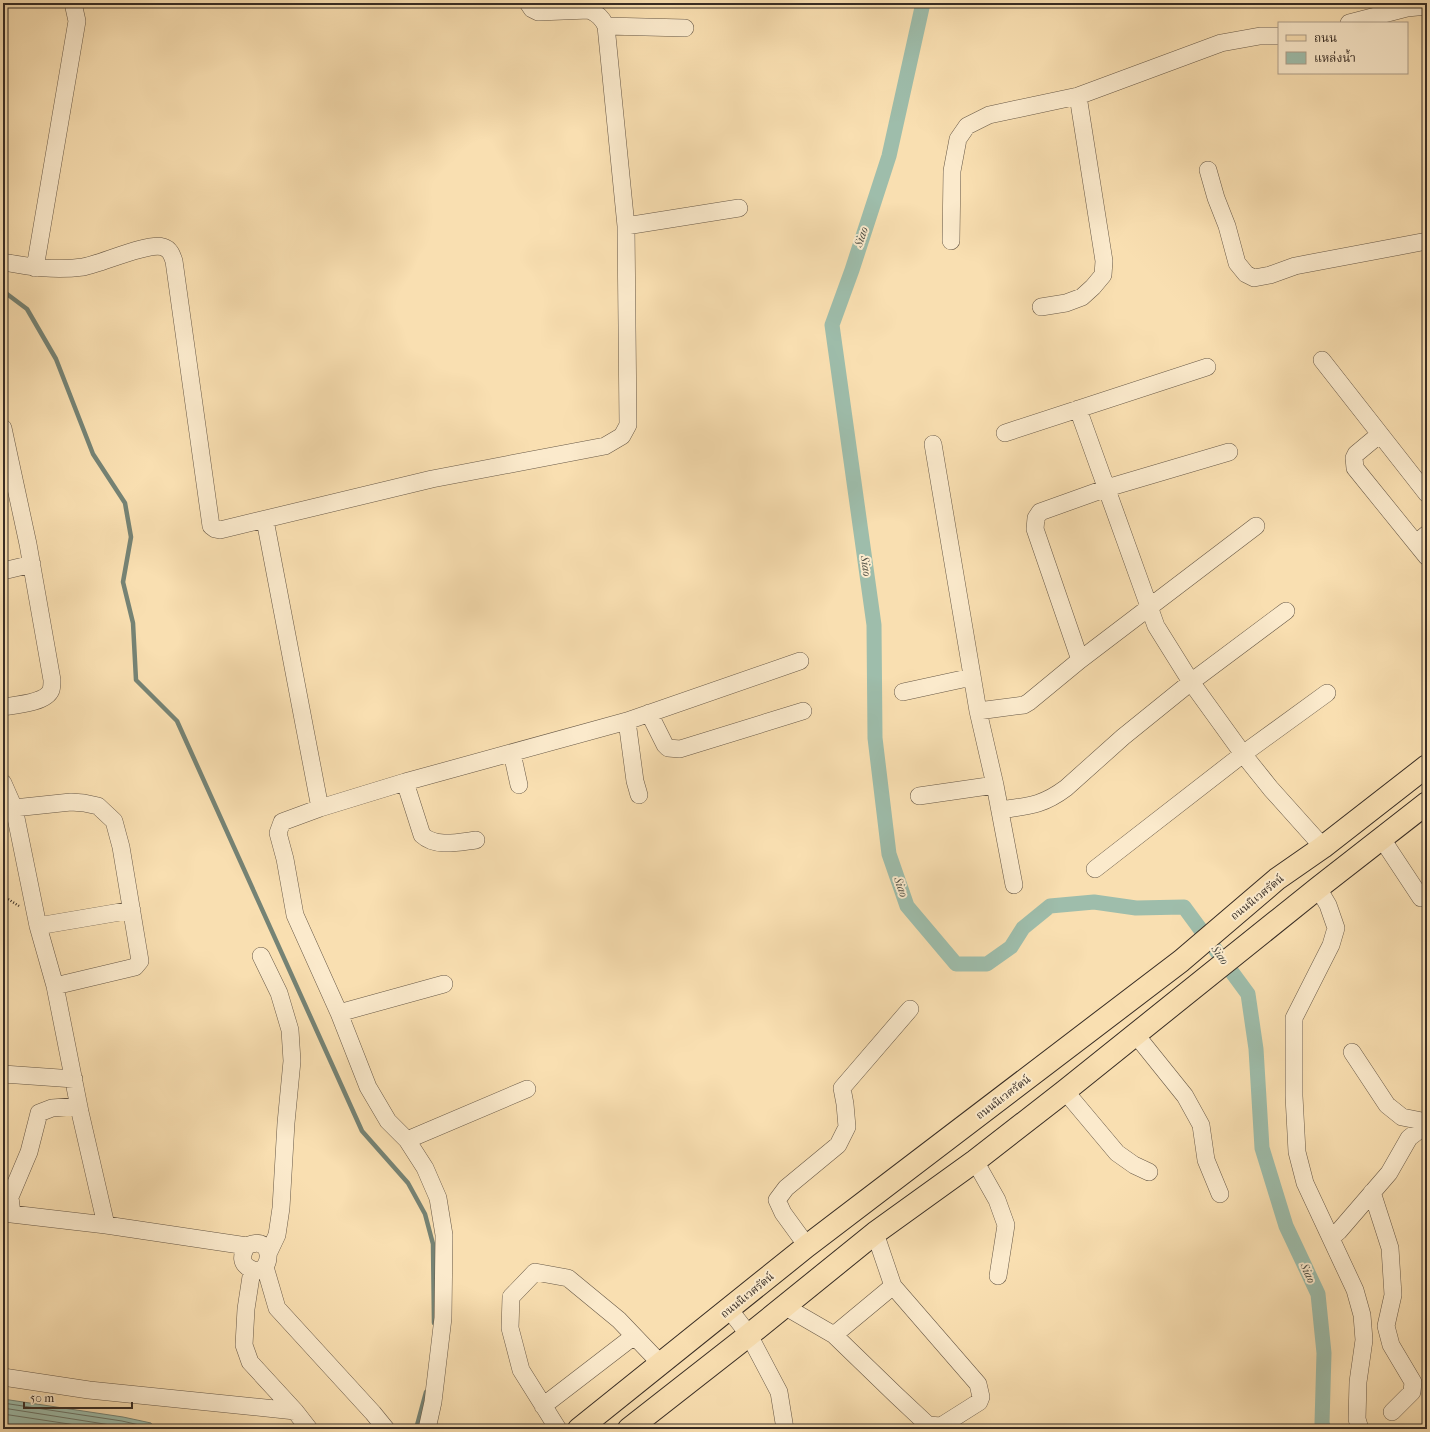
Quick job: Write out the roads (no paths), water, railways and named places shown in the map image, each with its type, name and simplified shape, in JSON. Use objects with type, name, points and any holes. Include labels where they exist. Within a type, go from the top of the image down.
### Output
[{"type":"main road","name":"ถนนนิเวศรัตน์","points":[[579,1429],[808,1246],[1181,961],[1277,879],[1323,847],[1427,766]]},
{"type":"main road","points":[[630,1429],[875,1233],[975,1161],[1065,1091],[1318,888],[1427,803]]},
{"type":"street","points":[[36,268],[77,21],[73,3]]},
{"type":"street","points":[[3,262],[36,268],[62,269],[84,266],[150,246],[163,247],[170,252],[174,261],[211,526],[215,529],[220,530],[265,520],[432,479],[605,446],[622,436],[628,425],[626,226],[606,26],[603,20],[596,13],[589,10],[538,12],[532,9],[528,3]]},
{"type":"street","points":[[1353,22],[1407,8],[1427,6]]},
{"type":"street","points":[[606,26],[685,28]]},
{"type":"street","points":[[951,241],[952,171],[958,139],[967,126],[989,115],[1078,96],[1220,44],[1260,36],[1278,36]]},
{"type":"street","points":[[1041,307],[1066,303],[1082,297],[1094,287],[1103,275],[1104,261],[1078,96]]},
{"type":"street","points":[[1208,170],[1216,198],[1227,226],[1237,263],[1246,274],[1254,278],[1270,275],[1295,266],[1427,241]]},
{"type":"street","points":[[626,226],[738,208]]},
{"type":"street","points":[[1322,360],[1427,494]]},
{"type":"street","points":[[1005,433],[1207,367]]},
{"type":"street","points":[[1078,409],[1148,608],[1158,631],[1191,682],[1243,754],[1271,789],[1323,847]]},
{"type":"street","points":[[3,428],[32,564],[52,680],[51,690],[40,700],[3,707]]},
{"type":"street","points":[[1380,434],[1356,454],[1354,458],[1355,468],[1421,538],[1427,557]]},
{"type":"street","points":[[932,444],[978,711],[995,785],[1014,885]]},
{"type":"street","points":[[1080,660],[1035,529],[1036,518],[1040,512],[1107,488],[1229,452]]},
{"type":"street","points":[[265,520],[320,808]]},
{"type":"street","points":[[978,711],[1029,702],[1080,660],[1256,526]]},
{"type":"street","points":[[3,571],[32,564]]},
{"type":"street","points":[[1000,810],[1038,804],[1058,795],[1123,737],[1191,682],[1286,611]]},
{"type":"street","points":[[427,1429],[433,1402],[443,1318],[444,1235],[438,1198],[425,1168],[407,1140],[388,1121],[368,1087],[339,1013],[295,915],[285,859],[278,833],[282,822],[320,808],[405,782],[627,721],[800,661]]},
{"type":"street","points":[[903,692],[972,677]]},
{"type":"street","points":[[1095,869],[1243,754],[1327,693]]},
{"type":"street","points":[[649,713],[665,745],[668,748],[680,749],[803,711]]},
{"type":"street","points":[[627,721],[635,781],[639,796]]},
{"type":"street","points":[[512,753],[519,784]]},
{"type":"street","points":[[405,782],[422,835],[428,841],[439,843],[476,840]]},
{"type":"street","points":[[3,783],[14,808],[38,926],[55,986],[106,1225]]},
{"type":"street","points":[[919,796],[995,785]]},
{"type":"street","points":[[14,808],[71,802],[98,806],[114,821],[121,847],[140,961],[136,967],[55,986]]},
{"type":"street","points":[[1382,839],[1425,904]]},
{"type":"street","points":[[1318,888],[1328,905],[1336,928],[1331,945],[1294,1018],[1296,1152],[1305,1183],[1355,1290],[1362,1315],[1364,1340],[1358,1382],[1357,1419],[1360,1429]]},
{"type":"street","points":[[38,926],[132,910]]},
{"type":"street","points":[[261,956],[279,993],[290,1030],[292,1061],[286,1122],[281,1208],[277,1235],[262,1264],[246,1309],[244,1345],[250,1362],[295,1411],[309,1429]]},
{"type":"street","points":[[339,1013],[444,984]]},
{"type":"street","points":[[808,1246],[783,1213],[777,1200],[786,1188],[838,1145],[847,1127],[842,1088],[910,1009]]},
{"type":"street","points":[[1136,1035],[1186,1096],[1201,1125],[1206,1160],[1220,1194]]},
{"type":"street","points":[[1352,1052],[1388,1105],[1402,1117],[1427,1123]]},
{"type":"street","points":[[3,1074],[74,1080]]},
{"type":"street","points":[[407,1140],[528,1089]]},
{"type":"street","points":[[1065,1091],[1117,1153],[1134,1166],[1150,1172]]},
{"type":"street","points":[[80,1106],[52,1108],[40,1113],[29,1152],[6,1197],[8,1213],[106,1225],[247,1246],[260,1244],[265,1248],[262,1264],[277,1308],[386,1429]]},
{"type":"street","points":[[1331,1238],[1339,1231],[1389,1173],[1408,1138],[1427,1123]]},
{"type":"street","points":[[975,1161],[997,1200],[1006,1225],[998,1276]]},
{"type":"street","points":[[1372,1192],[1390,1248],[1393,1295],[1386,1326],[1391,1345],[1413,1382],[1412,1392],[1392,1412]]},
{"type":"street","points":[[784,1306],[834,1335],[928,1425],[941,1426],[980,1402],[981,1397],[978,1384],[893,1286],[875,1233]]},
{"type":"street","points":[[247,1246],[242,1253],[242,1260],[246,1266],[262,1264]]},
{"type":"street","points":[[558,1429],[521,1370],[510,1328],[512,1297],[535,1272],[568,1278],[620,1320],[660,1364]]},
{"type":"street","points":[[834,1335],[893,1286]]},
{"type":"street","points":[[729,1309],[749,1335],[779,1392],[785,1429]]},
{"type":"street","points":[[543,1406],[634,1336]]},
{"type":"street","points":[[3,1377],[89,1390],[295,1411]]},
{"type":"water","points":[[3,1399],[123,1417],[151,1423],[154,1429],[3,1429]]},
{"type":"waterway","name":"Siao","points":[[923,3],[889,156],[852,270],[832,325],[874,625],[875,738],[889,854],[907,906],[956,964],[987,964],[1011,947],[1023,928],[1050,906],[1094,902],[1136,908],[1184,907],[1248,994],[1256,1049],[1262,1148],[1286,1226],[1318,1294],[1324,1353],[1322,1423],[1324,1429]]},
{"type":"waterway","points":[[3,291],[27,309],[56,359],[93,454],[125,503],[131,537],[123,582],[133,623],[136,680],[177,721],[362,1131],[408,1183],[425,1214],[433,1244],[434,1323]]},
{"type":"waterway","points":[[416,1429],[426,1392]]}]
